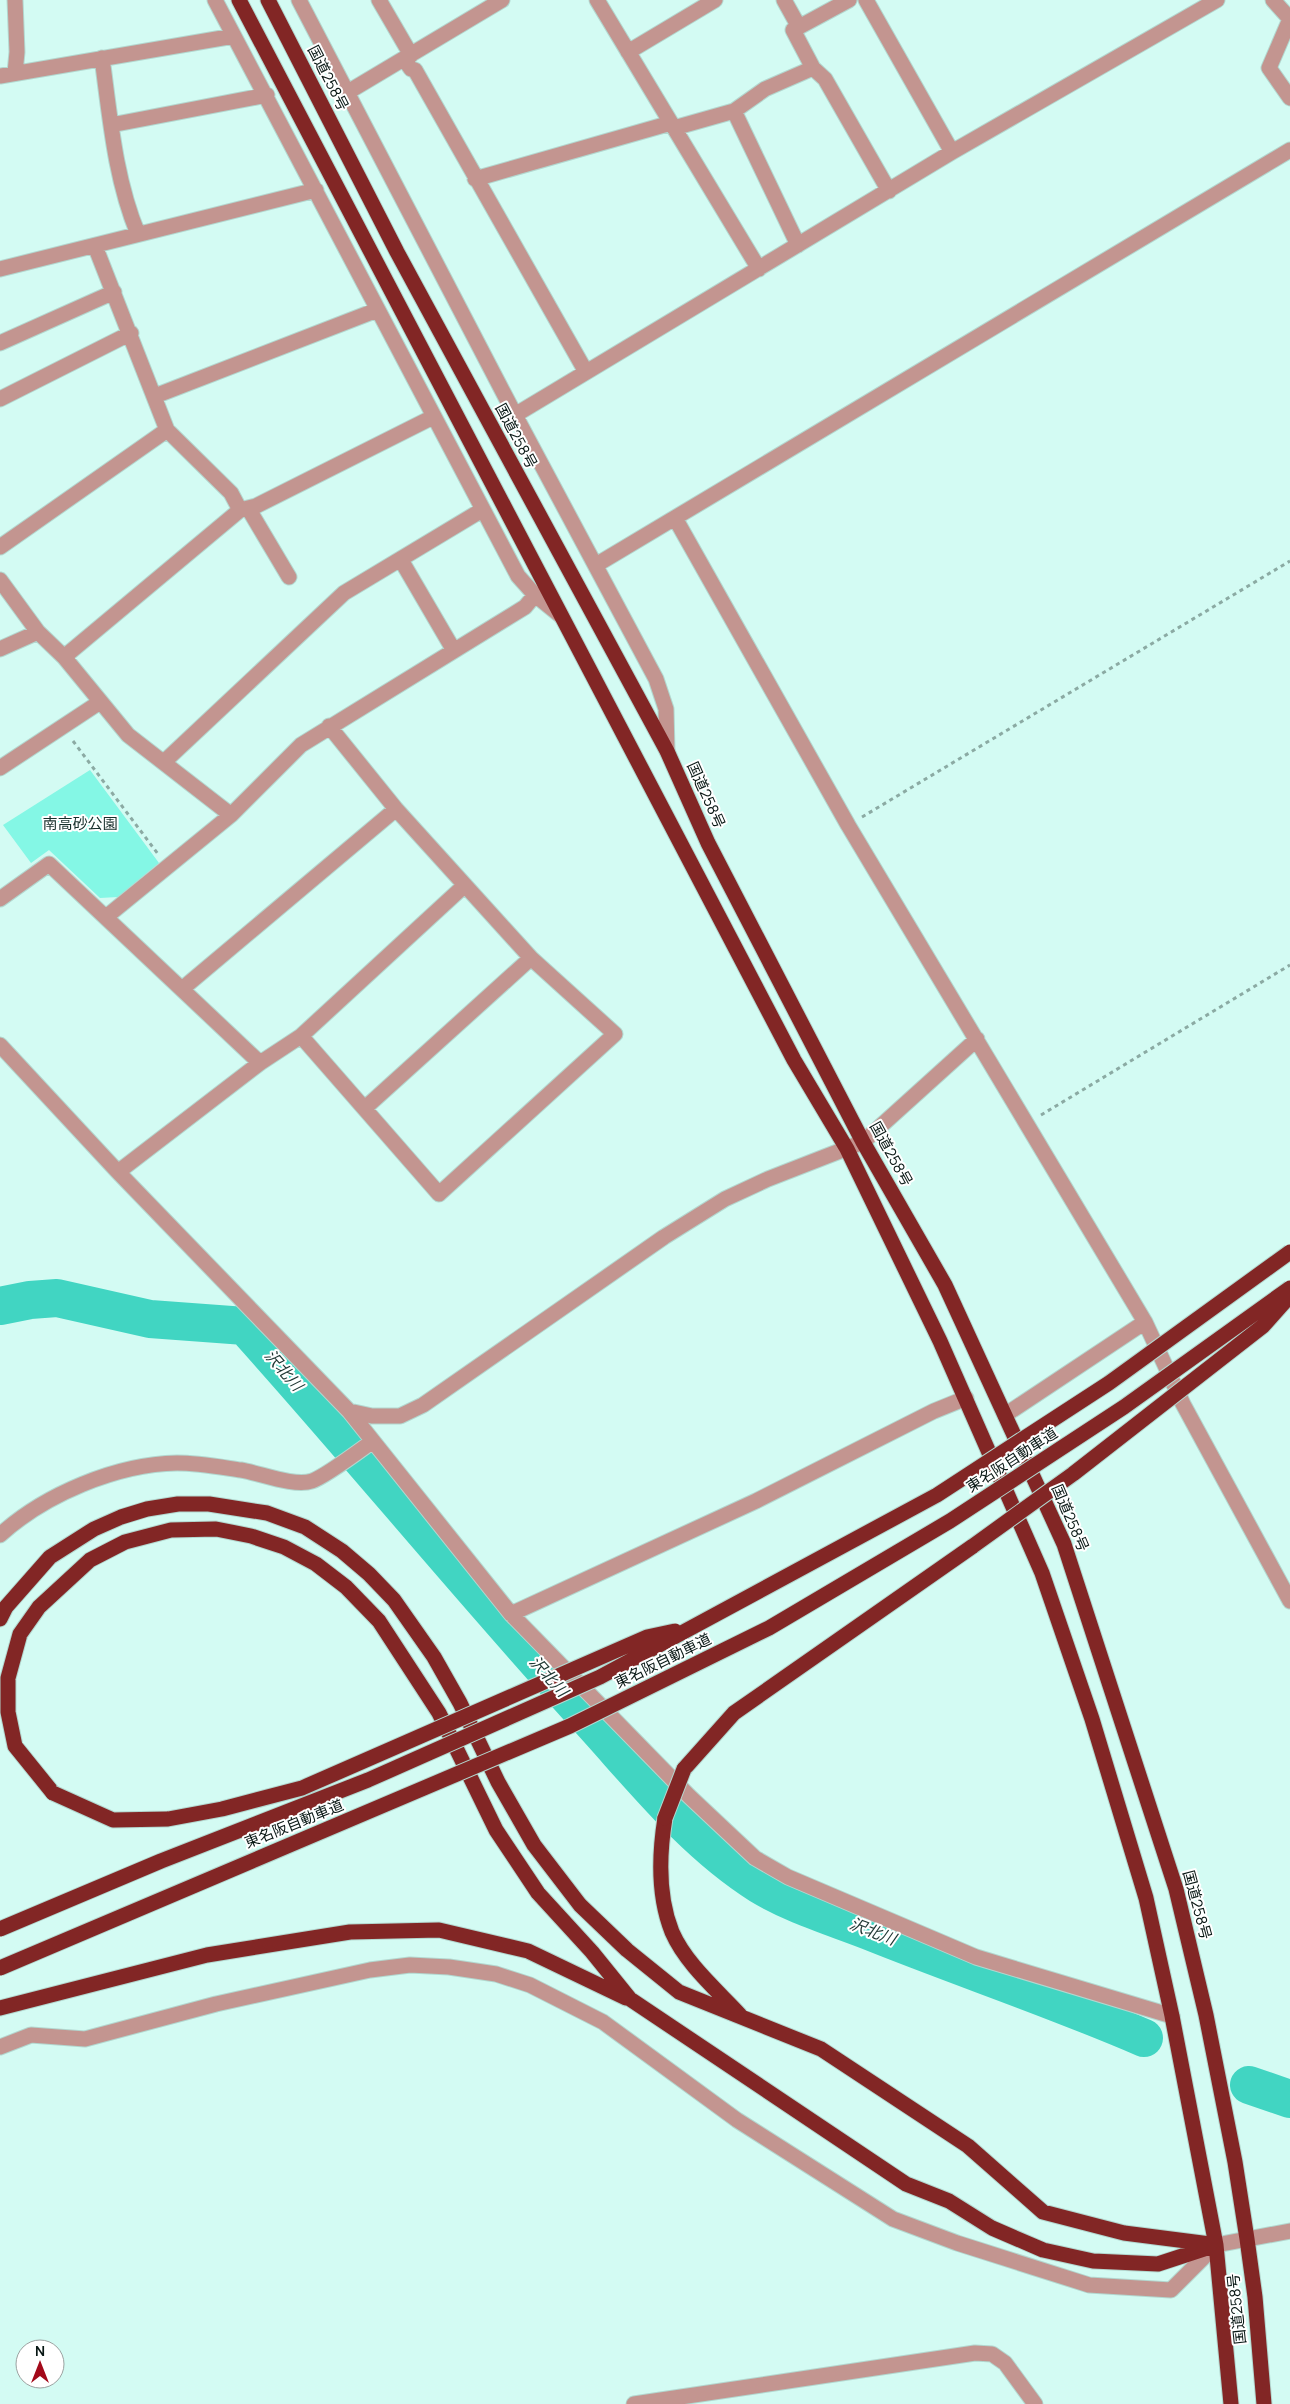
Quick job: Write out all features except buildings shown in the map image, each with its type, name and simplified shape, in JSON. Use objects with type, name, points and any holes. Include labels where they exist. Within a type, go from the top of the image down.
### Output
[{"type":"highway","name":"国道258号","points":[[239,0],[794,1060],[847,1149],[966,1398],[1042,1573],[1092,1719],[1146,1898],[1172,2016],[1216,2245],[1231,2404]]},
{"type":"highway","name":"国道258号","points":[[268,0],[397,252],[668,751],[708,843],[863,1142],[945,1285],[1064,1544],[1176,1889],[1206,2015],[1235,2162],[1247,2239],[1255,2297],[1264,2404]]},
{"type":"highway","name":"東名阪自動車道","points":[[0,1929],[161,1861],[368,1780],[600,1677],[938,1495],[1109,1383],[1290,1252]]},
{"type":"highway","name":"東名阪自動車道","points":[[0,1968],[570,1726],[769,1628],[950,1521],[1124,1407],[1290,1288]]},
{"type":"highway","points":[[744,2019],[692,1963],[673,1933],[663,1893],[660,1848],[666,1818],[684,1769],[734,1713],[1073,1474],[1263,1326],[1290,1295]]},
{"type":"highway","points":[[0,1619],[6,1607],[50,1558],[94,1529],[121,1517],[147,1509],[178,1504],[209,1504],[267,1514],[305,1527],[342,1551],[370,1574],[394,1600],[434,1657],[460,1703],[498,1782],[534,1845],[580,1905],[627,1950],[678,1992],[821,2049],[968,2146],[1043,2212],[1124,2233],[1216,2245]]},
{"type":"highway","points":[[630,1999],[592,1952],[538,1893],[496,1830],[439,1713],[379,1621],[346,1587],[316,1564],[284,1547],[251,1536],[216,1529],[171,1530],[125,1542],[90,1560],[39,1607],[20,1634],[8,1678],[8,1712],[15,1746],[53,1793],[113,1820],[168,1820],[222,1809],[302,1788],[647,1637],[693,1627]]},
{"type":"highway","points":[[0,2008],[207,1955],[350,1932],[439,1930],[528,1951],[630,1999],[906,2184],[949,2201],[992,2228],[1043,2250],[1093,2261],[1158,2264],[1216,2245]]},
{"type":"street","points":[[15,0],[17,52],[15,73]]},
{"type":"street","points":[[215,0],[267,95],[377,310],[518,576],[535,595],[561,616]]},
{"type":"street","points":[[299,0],[515,415],[656,679],[666,709],[668,751]]},
{"type":"street","points":[[380,0],[407,57],[410,69],[415,70],[586,372]]},
{"type":"street","points":[[348,92],[502,0]]},
{"type":"street","points":[[597,0],[759,269]]},
{"type":"street","points":[[628,52],[715,0]]},
{"type":"street","points":[[784,0],[799,27]]},
{"type":"street","points":[[849,0],[793,30],[813,68],[825,79],[889,191]]},
{"type":"street","points":[[866,0],[952,152]]},
{"type":"street","points":[[515,415],[952,152],[1217,0]]},
{"type":"street","points":[[1272,0],[1290,19],[1269,68],[1290,98]]},
{"type":"street","points":[[0,76],[234,36]]},
{"type":"street","points":[[102,58],[111,125],[131,217],[138,234]]},
{"type":"street","points":[[475,179],[734,110],[765,89],[813,68]]},
{"type":"street","points":[[111,125],[267,95]]},
{"type":"street","points":[[734,110],[798,245]]},
{"type":"street","points":[[596,565],[1290,150]]},
{"type":"street","points":[[0,269],[316,190]]},
{"type":"street","points":[[96,246],[167,430],[244,509],[290,577]]},
{"type":"street","points":[[0,343],[114,292]]},
{"type":"street","points":[[155,396],[377,310]]},
{"type":"street","points":[[0,399],[131,333]]},
{"type":"street","points":[[64,657],[244,509],[433,417]]},
{"type":"street","points":[[0,547],[167,430]]},
{"type":"street","points":[[164,762],[344,593],[482,510]]},
{"type":"street","points":[[675,518],[848,825],[1145,1322],[1183,1404],[1290,1601]]},
{"type":"street","points":[[401,560],[453,650]]},
{"type":"street","points":[[0,580],[38,632],[64,657],[128,735],[231,815]]},
{"type":"street","points":[[106,917],[231,815],[300,746],[329,726],[525,607],[535,595]]},
{"type":"street","points":[[0,649],[38,632]]},
{"type":"street","points":[[0,768],[100,702]]},
{"type":"street","points":[[301,1036],[439,1194],[615,1034],[531,958],[396,809],[329,726]]},
{"type":"street","points":[[182,989],[396,809]]},
{"type":"street","points":[[0,899],[49,864],[260,1063]]},
{"type":"street","points":[[118,1172],[260,1063],[301,1036],[465,885]]},
{"type":"street","points":[[365,1108],[531,958]]},
{"type":"street","points":[[349,1411],[372,1416],[400,1416],[423,1405],[664,1236],[725,1200],[768,1179],[863,1142],[976,1039]]},
{"type":"street","points":[[0,1045],[118,1172],[349,1411],[369,1443],[511,1614],[689,1796],[755,1858],[788,1877],[976,1957],[1172,2016]]},
{"type":"street","points":[[1005,1415],[1145,1322]]},
{"type":"street","points":[[511,1614],[756,1501],[934,1411],[966,1398]]},
{"type":"street","points":[[0,1535],[35,1507],[64,1491],[147,1466],[176,1463],[206,1465],[301,1482],[312,1481],[369,1443]]},
{"type":"street","points":[[0,2047],[31,2035],[85,2039],[216,2004],[370,1970],[410,1965],[449,1967],[496,1974],[530,1986],[603,2022],[737,2120],[893,2219],[957,2243],[1089,2285],[1171,2290],[1216,2245],[1290,2231]]},
{"type":"street","points":[[634,2404],[975,2352],[992,2354],[1005,2363],[1036,2404]]},
{"type":"path","points":[[848,825],[1290,561]]},
{"type":"path","points":[[62,727],[168,867]]},
{"type":"path","points":[[1027,1123],[1290,965]]},
{"type":"green space","name":"南高砂公園","points":[[90,770],[159,863],[118,897],[100,898],[49,850],[31,863],[3,825]]},
{"type":"waterway","name":"沢北川","points":[[0,1306],[30,1300],[57,1298],[150,1319],[245,1326],[543,1669],[668,1807],[735,1868],[760,1885],[799,1905],[1076,2010],[1144,2038]]},
{"type":"waterway","name":"沢北川","points":[[1249,2085],[1290,2099]]}]
